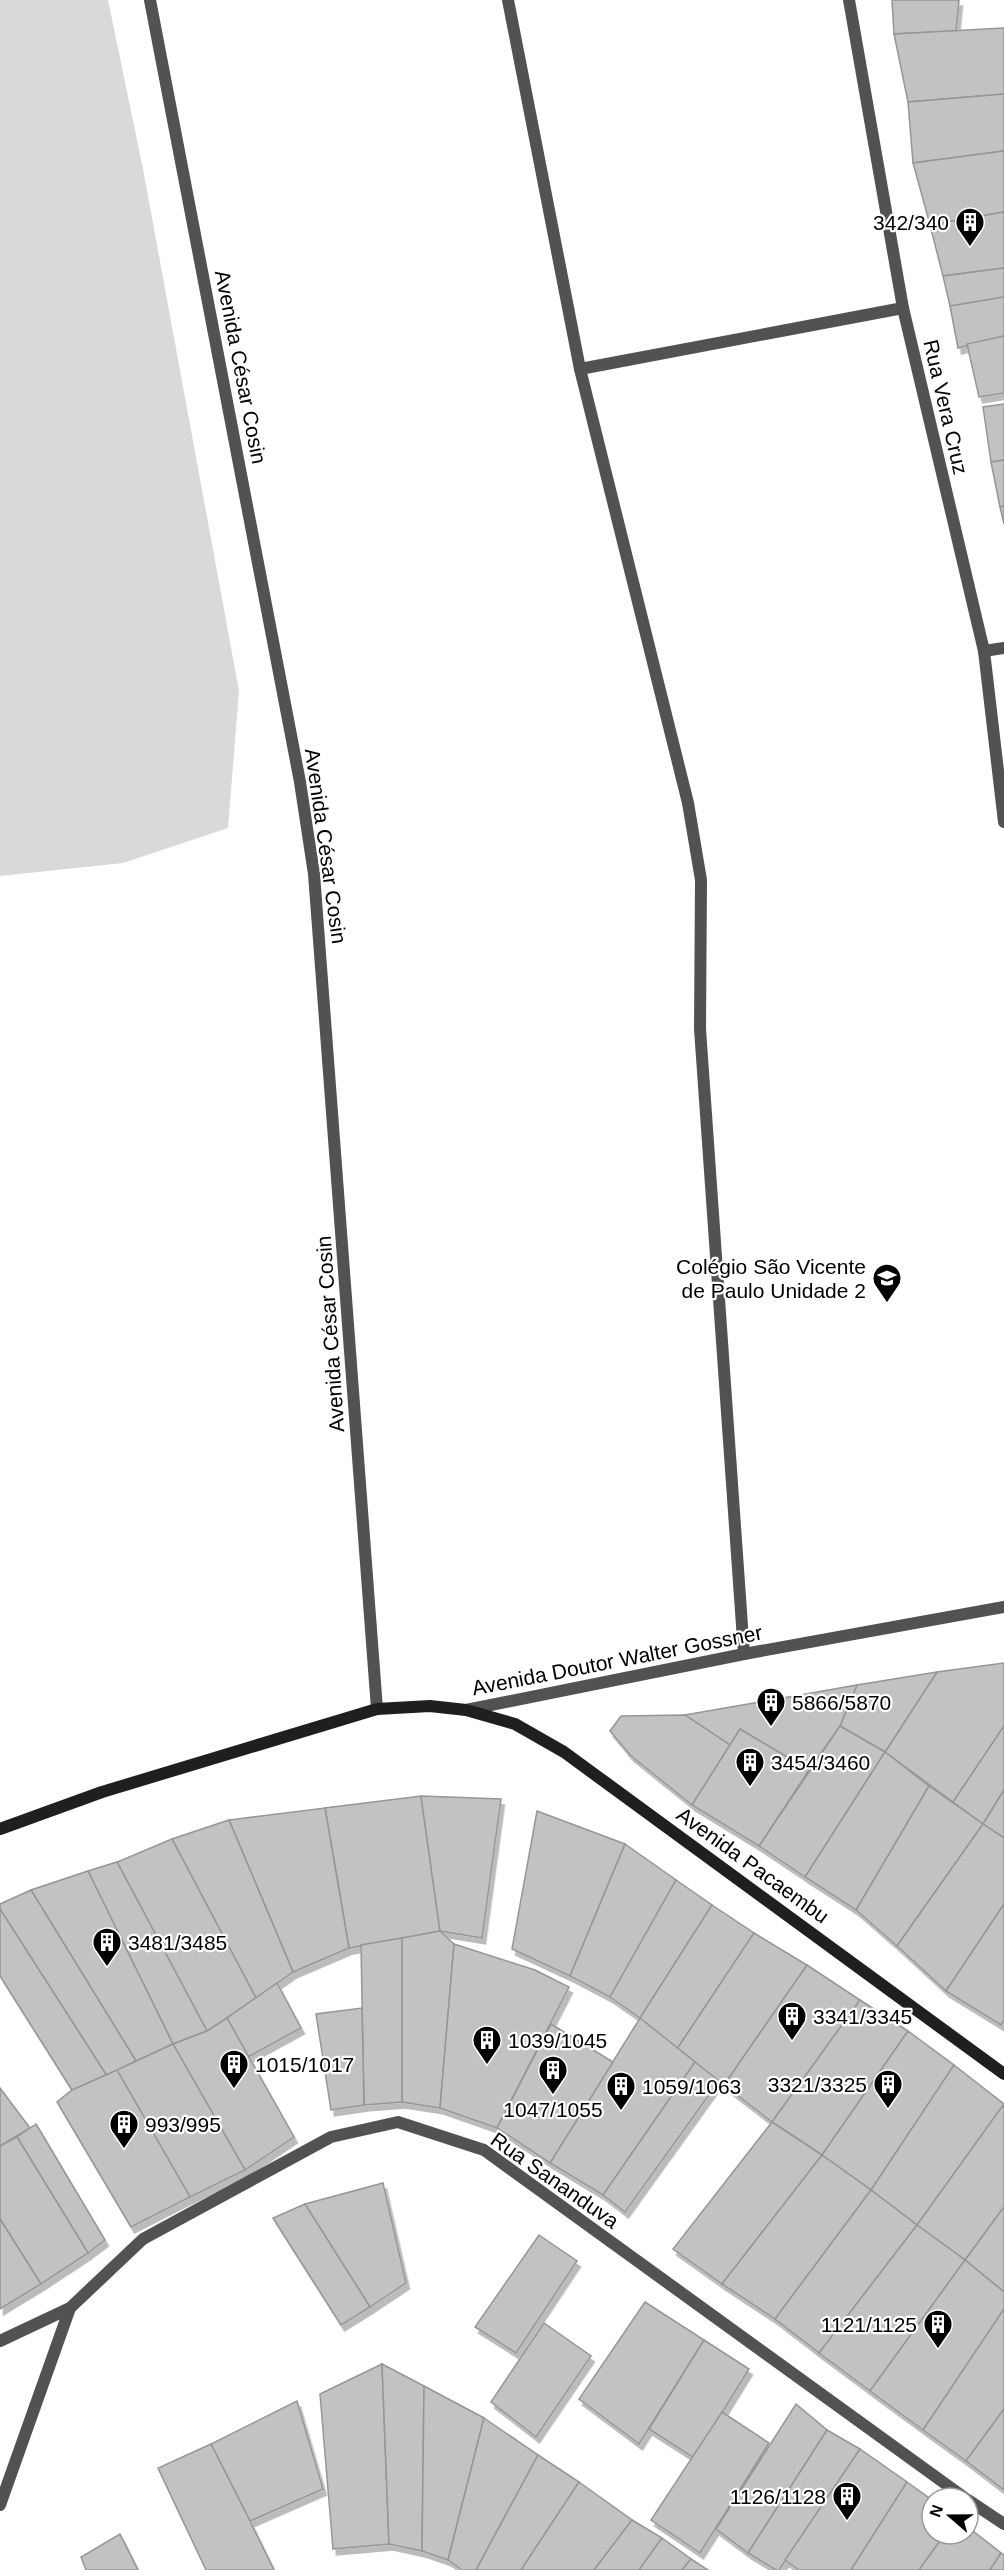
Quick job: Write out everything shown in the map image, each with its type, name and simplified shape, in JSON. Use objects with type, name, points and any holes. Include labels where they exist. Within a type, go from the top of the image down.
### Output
[{"type":"main road","name":"Avenida Doutor Walter Gossner","points":[[0,1829],[182,1767],[377,1709],[430,1706],[466,1710]]},
{"type":"main road","name":"Avenida Pacaembu","points":[[466,1710],[514,1724],[564,1752],[1004,2074]]},
{"type":"street","name":"Avenida César Cosin","points":[[150,0],[300,782],[314,874],[377,1709]]},
{"type":"street","points":[[508,0],[580,369],[688,803],[701,880],[700,1029],[744,1654]]},
{"type":"street","name":"Rua Vera Cruz","points":[[849,0],[903,308],[984,651],[1004,822]]},
{"type":"street","points":[[580,369],[903,308]]},
{"type":"street","points":[[984,651],[1004,648]]},
{"type":"street","name":"Avenida Doutor Walter Gossner","points":[[466,1710],[744,1654],[1004,1607]]},
{"type":"street","name":"Rua Sananduva","points":[[0,2341],[70,2308],[143,2239],[331,2137],[398,2122],[484,2150],[948,2486]]},
{"type":"street","points":[[0,2505],[70,2308]]},
{"type":"street","name":"Rua Sananduva","points":[[980,2508],[1004,2524]]},
{"type":"shaded area","points":[[0,0],[108,0],[143,169],[239,691],[228,828],[123,863],[0,876]]},
{"type":"building","points":[[892,0],[959,0],[956,31],[894,34]]},
{"type":"building","points":[[1004,28],[1004,94],[908,102],[894,34]]},
{"type":"building","points":[[1004,94],[1004,151],[913,163],[908,102]]},
{"type":"building","points":[[1004,151],[1004,212],[930,225],[913,163]]},
{"type":"building","name":"342/340","points":[[1004,212],[1004,268],[943,276],[930,225]]},
{"type":"building","points":[[1004,268],[1004,297],[950,306],[943,276]]},
{"type":"building","points":[[1004,297],[1004,336],[958,348],[950,306]]},
{"type":"building","points":[[1004,336],[1004,393],[979,397],[967,344]]},
{"type":"building","points":[[1004,404],[1004,460],[991,462],[983,407]]},
{"type":"building","points":[[1004,460],[1004,506],[1000,507],[991,462]]},
{"type":"building","points":[[1004,506],[1004,524],[1000,507]]},
{"type":"building","points":[[1004,1663],[1004,1726],[953,1802],[885,1752],[937,1672]]},
{"type":"building","points":[[937,1672],[885,1752],[840,1726],[857,1685]]},
{"type":"building","name":"5866/5870","points":[[857,1685],[840,1726],[809,1770],[740,1729],[730,1745],[685,1715]]},
{"type":"building","points":[[685,1715],[730,1745],[692,1805],[630,1755],[610,1731],[621,1716]]},
{"type":"building","points":[[840,1726],[885,1752],[805,1877],[759,1846]]},
{"type":"building","points":[[1004,1726],[1004,1790],[983,1824],[953,1802]]},
{"type":"building","name":"3454/3460","points":[[740,1729],[809,1770],[759,1846],[692,1805]]},
{"type":"building","points":[[885,1752],[929,1786],[856,1910],[805,1877]]},
{"type":"building","points":[[929,1786],[983,1824],[897,1946],[856,1910]]},
{"type":"building","points":[[1004,1790],[1004,1838],[983,1824]]},
{"type":"building","points":[[421,1796],[440,1931],[349,1948],[325,1808]]},
{"type":"building","points":[[421,1796],[501,1799],[482,1938],[440,1931]]},
{"type":"building","points":[[325,1808],[349,1948],[293,1972],[229,1820]]},
{"type":"building","points":[[537,1811],[625,1844],[570,1976],[512,1949]]},
{"type":"building","points":[[229,1820],[293,1972],[256,1998],[172,1839]]},
{"type":"building","points":[[983,1824],[1004,1838],[1004,1904],[946,1991],[897,1946]]},
{"type":"building","points":[[172,1839],[256,1998],[207,2031],[117,1862]]},
{"type":"building","points":[[625,1844],[676,1880],[610,1997],[570,1976]]},
{"type":"building","points":[[117,1862],[207,2031],[173,2044],[88,1871]]},
{"type":"building","name":"3481/3485","points":[[88,1871],[173,2044],[136,2061],[31,1890]]},
{"type":"building","points":[[676,1880],[712,1905],[640,2018],[610,1997]]},
{"type":"building","points":[[31,1890],[136,2061],[107,2076],[0,1909],[0,1904]]},
{"type":"building","points":[[1004,1904],[1004,2020],[1001,2025],[946,1991]]},
{"type":"building","points":[[712,1905],[754,1933],[677,2049],[640,2018]]},
{"type":"building","points":[[0,1909],[107,2076],[72,2090],[0,1976]]},
{"type":"building","points":[[440,1931],[454,1944],[440,2108],[402,2102],[402,1938]]},
{"type":"building","points":[[754,1933],[807,1965],[724,2085],[677,2049]]},
{"type":"building","points":[[402,1938],[402,2102],[364,2105],[361,1945]]},
{"type":"building","name":"1039/1045","points":[[454,1944],[535,1970],[569,1987],[497,2128],[440,2108]]},
{"type":"building","name":"3341/3345","points":[[807,1965],[860,2000],[772,2122],[724,2085]]},
{"type":"building","points":[[277,1983],[301,2028],[248,2057],[227,2018]]},
{"type":"building","points":[[860,2000],[908,2031],[822,2155],[772,2122]]},
{"type":"building","points":[[362,2008],[364,2105],[331,2110],[316,2014]]},
{"type":"building","name":"1015/1017","points":[[227,2018],[294,2137],[245,2170],[173,2044],[207,2031]]},
{"type":"building","name":"1059/1063","points":[[640,2018],[695,2062],[603,2195],[550,2163]]},
{"type":"building","name":"1047/1055","points":[[551,2024],[613,2062],[550,2163],[497,2128]]},
{"type":"building","name":"3321/3325","points":[[908,2031],[954,2065],[871,2190],[822,2155]]},
{"type":"building","points":[[173,2044],[245,2170],[190,2197],[117,2070]]},
{"type":"building","points":[[695,2062],[719,2081],[625,2212],[603,2195]]},
{"type":"building","points":[[954,2065],[1004,2104],[917,2225],[871,2190]]},
{"type":"building","name":"993/995","points":[[117,2070],[190,2197],[131,2227],[57,2102],[72,2090]]},
{"type":"building","points":[[0,2088],[30,2128],[0,2146]]},
{"type":"building","points":[[1004,2104],[1004,2207],[965,2260],[917,2225]]},
{"type":"building","points":[[772,2122],[822,2155],[722,2284],[673,2249]]},
{"type":"building","points":[[36,2124],[105,2240],[88,2253],[17,2137]]},
{"type":"building","points":[[17,2137],[88,2253],[41,2284],[0,2219],[0,2146]]},
{"type":"building","points":[[822,2155],[871,2190],[775,2319],[722,2284]]},
{"type":"building","points":[[383,2183],[406,2283],[370,2307],[305,2204]]},
{"type":"building","points":[[871,2190],[917,2225],[819,2353],[775,2319]]},
{"type":"building","points":[[305,2204],[370,2307],[341,2325],[273,2218]]},
{"type":"building","points":[[1004,2207],[1004,2292],[965,2260]]},
{"type":"building","points":[[0,2219],[41,2284],[0,2309]]},
{"type":"building","points":[[917,2225],[965,2260],[870,2391],[819,2353]]},
{"type":"building","points":[[539,2235],[577,2261],[516,2353],[475,2327]]},
{"type":"building","name":"1121/1125","points":[[965,2260],[1004,2292],[1004,2309],[923,2430],[870,2391]]},
{"type":"building","points":[[645,2302],[704,2340],[639,2444],[579,2399]]},
{"type":"building","points":[[1004,2309],[1004,2409],[966,2461],[923,2430]]},
{"type":"building","points":[[544,2323],[591,2356],[536,2437],[491,2402]]},
{"type":"building","points":[[704,2340],[749,2369],[694,2458],[649,2429]]},
{"type":"building","points":[[382,2364],[389,2544],[333,2549],[320,2394]]},
{"type":"building","points":[[382,2364],[424,2386],[422,2551],[389,2544]]},
{"type":"building","points":[[424,2386],[484,2418],[448,2560],[422,2551]]},
{"type":"building","points":[[297,2401],[323,2489],[250,2521],[211,2444]]},
{"type":"building","points":[[796,2404],[827,2430],[748,2553],[716,2529]]},
{"type":"building","points":[[1004,2409],[1004,2490],[966,2461]]},
{"type":"building","points":[[722,2412],[769,2443],[700,2553],[651,2520]]},
{"type":"building","points":[[484,2418],[538,2455],[476,2570],[462,2570],[448,2560]]},
{"type":"building","points":[[827,2430],[860,2449],[779,2570],[776,2570],[748,2553]]},
{"type":"building","points":[[211,2444],[274,2570],[206,2570],[158,2468]]},
{"type":"building","name":"1126/1128","points":[[860,2449],[907,2482],[851,2570],[799,2570],[785,2560]]},
{"type":"building","points":[[538,2455],[579,2482],[521,2570],[476,2570]]},
{"type":"building","points":[[579,2482],[632,2520],[594,2570],[521,2570]]},
{"type":"building","points":[[907,2482],[920,2491],[920,2546],[936,2546],[919,2570],[851,2570]]},
{"type":"building","points":[[632,2520],[662,2538],[639,2570],[594,2570]]},
{"type":"building","points":[[120,2534],[138,2570],[86,2570],[81,2557]]},
{"type":"building","points":[[980,2536],[1001,2553],[990,2570],[919,2570],[936,2546],[980,2546]]},
{"type":"building","points":[[662,2538],[691,2559],[682,2570],[639,2570]]},
{"type":"building","points":[[1001,2553],[1004,2555],[1004,2570],[990,2570]]},
{"type":"building","points":[[691,2559],[708,2570],[682,2570]]},
{"type":"place","name":"342/340","points":[[970,248]]},
{"type":"place","name":"Colégio São Vicente de Paulo Unidade 2","points":[[887,1304]]},
{"type":"place","name":"5866/5870","points":[[771,1728]]},
{"type":"place","name":"3454/3460","points":[[750,1788]]},
{"type":"place","name":"3481/3485","points":[[107,1968]]},
{"type":"place","name":"3341/3345","points":[[792,2042]]},
{"type":"place","name":"1039/1045","points":[[487,2066]]},
{"type":"place","name":"1015/1017","points":[[234,2090]]},
{"type":"place","name":"1047/1055","points":[[553,2096]]},
{"type":"place","name":"3321/3325","points":[[888,2110]]},
{"type":"place","name":"1059/1063","points":[[621,2112]]},
{"type":"place","name":"993/995","points":[[124,2150]]},
{"type":"place","name":"1121/1125","points":[[938,2350]]},
{"type":"place","name":"1126/1128","points":[[847,2522]]}]
